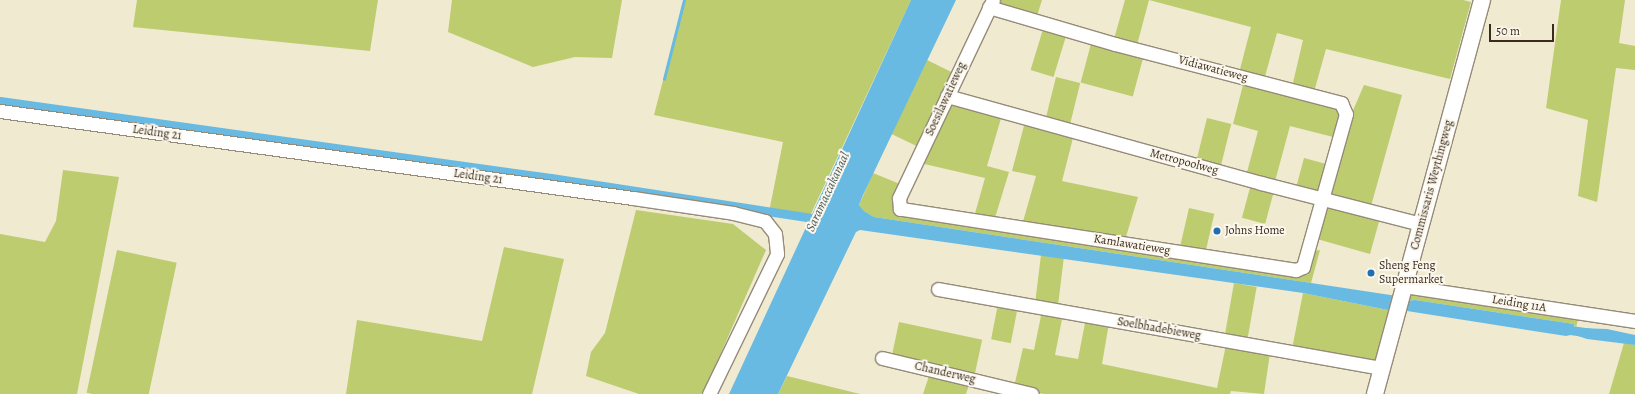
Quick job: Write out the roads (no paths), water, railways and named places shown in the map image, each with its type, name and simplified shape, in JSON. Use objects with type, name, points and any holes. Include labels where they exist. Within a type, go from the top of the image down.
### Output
[{"type":"main road","name":"Commissaris Weythingweg","points":[[1375,394],[1482,0]]},
{"type":"street","name":"Soesilawatieweg","points":[[899,198],[991,4]]},
{"type":"street","name":"Vidiawatieweg","points":[[991,4],[1115,44],[1341,103],[1346,114],[1323,198]]},
{"type":"street","name":"Metropoolweg","points":[[947,96],[1261,183],[1421,224]]},
{"type":"street","name":"Leiding 21","points":[[0,111],[633,198],[733,214],[765,221],[775,234],[777,254],[709,394]]},
{"type":"street","name":"Kamlawatieweg","points":[[899,198],[898,204],[903,211],[1296,270],[1305,265],[1323,198]]},
{"type":"street","name":"Soelbhadebieweg","points":[[938,289],[1381,368]]},
{"type":"street","name":"Leiding 11A","points":[[1401,297],[1635,321]]},
{"type":"street","name":"Chanderweg","points":[[882,358],[1032,394]]},
{"type":"water","name":"Saramaccakanaal","points":[[911,0],[956,0],[863,195],[859,205],[864,211],[874,217],[1397,296],[1393,307],[1390,307],[1388,310],[1303,293],[860,230],[856,232],[778,394],[729,394]]},
{"type":"water","points":[[1415,300],[1574,324],[1575,334],[1566,336],[1407,311],[1407,301]]},
{"type":"water","points":[[1580,328],[1607,329],[1635,335],[1635,345],[1587,339],[1578,336]]},
{"type":"waterway","points":[[664,79],[684,0]]},
{"type":"waterway","name":"Saramaccakanaal","points":[[0,101],[551,178],[820,219]]},
{"type":"waterway","points":[[1563,329],[1592,333]]},
{"type":"place","name":"Johns Home","points":[[1217,231]]},
{"type":"place","name":"Sheng Feng Supermarket","points":[[1371,273]]}]
